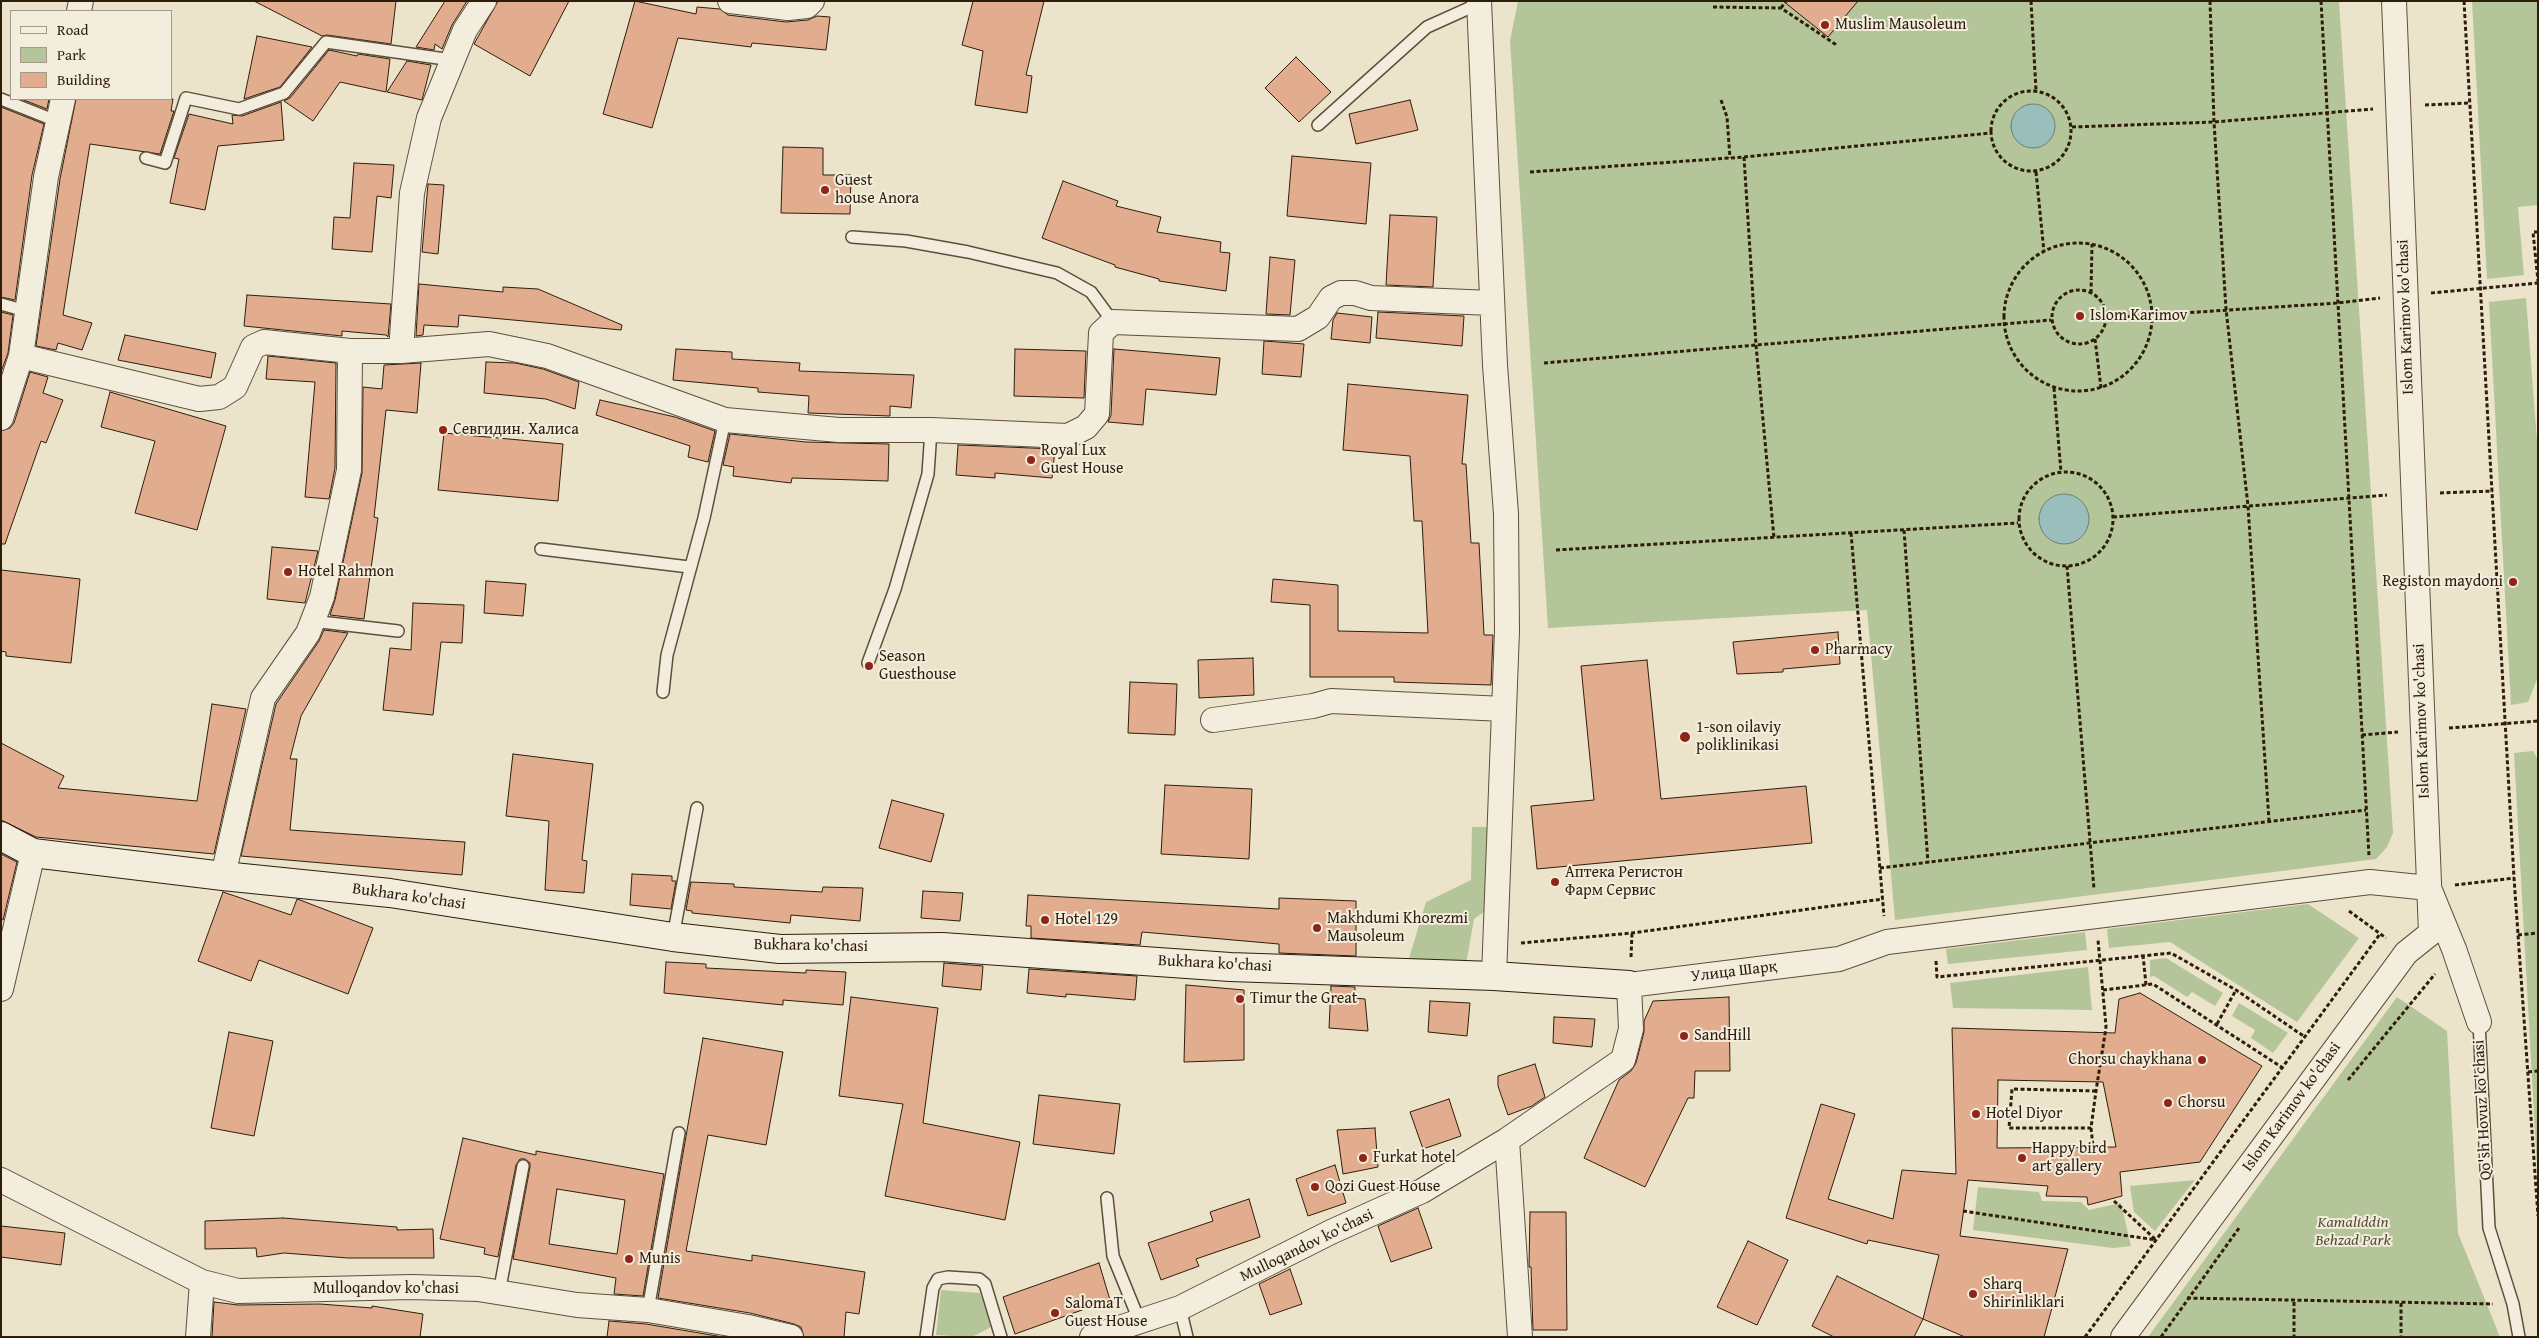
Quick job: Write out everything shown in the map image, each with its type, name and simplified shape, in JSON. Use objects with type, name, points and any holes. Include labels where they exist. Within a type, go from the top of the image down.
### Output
[{"type":"street","points":[[401,351],[412,193],[429,118],[465,30],[484,1]]},
{"type":"street","points":[[730,1],[788,8],[807,6],[812,1]]},
{"type":"street","name":"Islom Karimov ko'chasi","points":[[2123,1337],[2406,953],[2431,933],[2394,1]]},
{"type":"street","points":[[1477,2],[1492,303],[1506,514],[1507,631],[1494,976]]},
{"type":"street","points":[[1,418],[21,356],[46,177],[61,110]]},
{"type":"street","points":[[21,356],[199,399],[219,397],[235,387],[253,347],[264,342],[350,351],[401,351],[490,344],[547,356],[725,420],[839,430],[931,430],[1068,436],[1086,427],[1097,414],[1102,333],[1113,322],[1298,328],[1318,316],[1331,298],[1341,294],[1355,293],[1371,298],[1492,303]]},
{"type":"street","points":[[223,876],[263,698],[304,639],[322,597],[349,470],[350,351]]},
{"type":"street","points":[[1213,720],[1313,706],[1331,701],[1504,709]]},
{"type":"street","name":"Bukhara ko'chasi","points":[[1,836],[32,853],[223,876],[390,893],[673,937],[780,948],[942,947],[1230,967],[1494,976],[1629,985]]},
{"type":"street","points":[[1,989],[32,853]]},
{"type":"street","name":"Улица Шарқ","points":[[1629,985],[1839,959],[1887,942],[2370,882],[2429,888]]},
{"type":"street","name":"Qo'sh Hovuz ko'chasi","points":[[2429,888],[2454,948],[2479,1022]]},
{"type":"street","name":"Mulloqandov ko'chasi","points":[[1092,1337],[1180,1308],[1332,1232],[1422,1191],[1507,1140],[1623,1060],[1631,1029],[1629,985]]},
{"type":"street","points":[[1507,1140],[1520,1337]]},
{"type":"street","name":"Mulloqandov ko'chasi","points":[[1,1180],[202,1282],[238,1290],[412,1287],[478,1289],[577,1305],[648,1310],[748,1327],[792,1337]]},
{"type":"street","points":[[198,1337],[202,1282]]},
{"type":"lane","points":[[1318,125],[1426,27],[1477,2]]},
{"type":"lane","points":[[146,158],[165,163],[186,98],[239,109],[284,93],[326,42],[452,60]]},
{"type":"lane","points":[[1,99],[61,110]]},
{"type":"lane","points":[[852,237],[906,241],[968,252],[1057,273],[1091,292],[1113,322]]},
{"type":"lane","points":[[1,304],[26,311]]},
{"type":"lane","points":[[663,692],[667,655],[704,518],[725,420]]},
{"type":"lane","points":[[868,663],[895,589],[928,474],[931,430]]},
{"type":"lane","points":[[541,549],[690,567]]},
{"type":"lane","points":[[312,621],[398,631]]},
{"type":"lane","points":[[673,937],[697,808]]},
{"type":"lane","name":"Qo'sh Hovuz ko'chasi","points":[[2479,1022],[2489,1228],[2514,1304],[2519,1337]]},
{"type":"lane","points":[[648,1310],[679,1133]]},
{"type":"lane","points":[[499,1293],[523,1166]]},
{"type":"lane","points":[[1107,1198],[1113,1256],[1139,1320]]},
{"type":"lane","points":[[926,1337],[933,1288],[938,1279],[948,1277],[979,1280],[985,1284],[1001,1337]]},
{"type":"lane","points":[[1180,1308],[1187,1337]]},
{"type":"path","points":[[1781,8],[1786,1]]},
{"type":"path","points":[[2031,1],[2036,90]]},
{"type":"path","points":[[2210,1],[2214,122],[2226,309],[2248,506],[2269,821]]},
{"type":"path","points":[[2321,1],[2370,882]]},
{"type":"path","points":[[2464,1],[2514,878],[2538,1216]]},
{"type":"path","points":[[1713,7],[1781,8],[1838,46]]},
{"type":"path","points":[[2036,90],[2050,94],[2061,102],[2068,114],[2072,127],[2071,141],[2065,153],[2055,163],[2036,172],[2018,169],[2007,163],[1999,155],[1991,133],[1993,119],[1999,106],[2009,97],[2022,91],[2036,90]]},
{"type":"path","points":[[1721,100],[1727,117],[1730,158]]},
{"type":"path","points":[[2072,127],[2214,122],[2469,103]]},
{"type":"path","points":[[1530,172],[1744,157],[1991,133]]},
{"type":"path","points":[[1744,157],[1756,345],[1774,538]]},
{"type":"path","points":[[2036,172],[2044,252]]},
{"type":"path","points":[[2106,318],[2153,313],[2338,303],[2538,282],[2533,232],[2538,232]]},
{"type":"path","points":[[2067,244],[2092,244],[2115,253],[2135,268],[2147,289],[2153,313],[2150,337],[2140,359],[2124,377],[2101,388],[2078,392],[2054,388],[2036,378],[2020,364],[2009,346],[2004,326],[2005,304],[2012,282],[2026,265],[2044,252],[2067,244]]},
{"type":"path","points":[[2091,293],[2092,244]]},
{"type":"path","points":[[2077,290],[2091,293],[2100,301],[2106,318],[2104,327],[2095,339],[2084,344],[2066,342],[2059,336],[2051,320],[2052,312],[2061,296],[2077,290]]},
{"type":"path","points":[[1544,363],[2004,326],[2051,320]]},
{"type":"path","points":[[2095,339],[2101,388]]},
{"type":"path","points":[[2054,388],[2061,472]]},
{"type":"path","points":[[2061,472],[2076,473],[2090,478],[2102,488],[2110,502],[2113,516],[2111,532],[2105,545],[2095,556],[2082,563],[2067,566],[2047,562],[2029,550],[2022,537],[2018,523],[2019,508],[2025,495],[2034,484],[2047,476],[2061,472]]},
{"type":"path","points":[[2113,516],[2349,497]]},
{"type":"path","points":[[1556,550],[2018,523]]},
{"type":"path","points":[[1904,530],[1928,863]]},
{"type":"path","points":[[1852,533],[1887,942]]},
{"type":"path","points":[[2067,566],[2106,1026],[2090,1128],[2092,1146]]},
{"type":"path","points":[[2362,735],[2538,721]]},
{"type":"path","points":[[1880,868],[2366,810]]},
{"type":"path","points":[[2429,888],[2514,878]]},
{"type":"path","points":[[1495,946],[1632,932],[1882,899]]},
{"type":"path","points":[[2518,935],[2538,933]]},
{"type":"path","points":[[2085,1337],[2380,934]]},
{"type":"path","points":[[1933,936],[1937,977],[2171,953],[2236,990],[2330,1054]]},
{"type":"path","points":[[2143,955],[2146,985]]},
{"type":"path","points":[[2346,1082],[2435,974]]},
{"type":"path","points":[[2103,990],[2153,984],[2308,1085]]},
{"type":"path","points":[[2216,1024],[2236,990]]},
{"type":"path","points":[[2528,1072],[2538,1071]]},
{"type":"path","points":[[2090,1128],[2009,1128],[2012,1089],[2096,1091]]},
{"type":"path","points":[[2114,1201],[2156,1240]]},
{"type":"path","points":[[1963,1212],[2191,1244]]},
{"type":"path","points":[[2161,1337],[2241,1226]]},
{"type":"path","points":[[2154,1297],[2294,1302],[2514,1304]]},
{"type":"path","points":[[2294,1302],[2294,1337]]},
{"type":"path","points":[[2401,1303],[2401,1337]]},
{"type":"green space","points":[[1518,1],[2339,1],[2393,833],[2387,847],[2376,859],[1895,920],[1867,610],[1548,628],[1510,41]]},
{"type":"green space","points":[[2472,1],[2538,1],[2538,205],[2518,207],[2524,275],[2487,279]]},
{"type":"green space","points":[[2526,298],[2538,454],[2538,677],[2528,702],[2511,705],[2489,302]]},
{"type":"green space","points":[[2533,751],[2538,760],[2538,1186],[2514,753]]},
{"type":"green space","points":[[1472,827],[1490,827],[1488,909],[1474,919],[1466,964],[1407,965],[1426,902],[1471,880]]},
{"type":"green space","points":[[2308,904],[2359,938],[2297,1022],[2170,942],[2109,948],[2107,929]]},
{"type":"green space","points":[[2085,932],[2087,950],[1948,964],[1946,949]]},
{"type":"green space","points":[[2166,958],[2223,993],[2215,1006],[2192,992],[2187,997],[2154,976],[2150,977],[2150,960]]},
{"type":"green space","points":[[2088,967],[2092,1010],[1953,1008],[1950,983]]},
{"type":"green space","name":"Kamaliddin Behzad Park","points":[[2397,997],[2447,1031],[2458,1233],[2500,1337],[2148,1337]]},
{"type":"green space","points":[[2239,1003],[2288,1033],[2273,1053],[2251,1038],[2255,1030],[2232,1016]]},
{"type":"green space","points":[[2195,1180],[2155,1231],[2134,1212],[2130,1186]]},
{"type":"green space","points":[[1978,1187],[2039,1192],[2042,1201],[2081,1202],[2089,1210],[2121,1203],[2131,1246],[2113,1248],[1973,1230]]},
{"type":"green space","points":[[941,1290],[980,1293],[991,1327],[972,1337],[936,1335]]},
{"type":"water","points":[[2037,104],[2049,110],[2054,117],[2054,135],[2049,142],[2042,147],[2029,148],[2017,142],[2012,135],[2011,122],[2017,110],[2024,105]]},
{"type":"water","points":[[2064,494],[2073,496],[2084,505],[2089,519],[2087,528],[2078,539],[2064,544],[2055,542],[2044,533],[2039,519],[2041,510],[2050,499]]},
{"type":"building","points":[[254,1],[396,1],[391,44],[327,35],[322,36]]},
{"type":"building","points":[[445,1],[467,1],[452,25],[442,49],[435,44],[434,50],[416,47]]},
{"type":"building","points":[[498,1],[569,1],[530,76],[474,44]]},
{"type":"building","points":[[635,1],[696,14],[697,7],[720,9],[728,15],[786,22],[808,20],[817,16],[830,17],[826,50],[752,43],[751,47],[678,38],[652,128],[603,114]]},
{"type":"building","points":[[973,1],[1044,1],[1026,75],[1032,76],[1027,113],[975,105],[983,51],[962,45]]},
{"type":"building","name":"Muslim Mausoleum","points":[[1783,1],[1858,1],[1828,37]]},
{"type":"building","points":[[257,36],[312,47],[280,87],[244,99]]},
{"type":"building","points":[[329,50],[357,56],[358,54],[390,59],[386,92],[340,82],[313,121],[284,101],[290,98]]},
{"type":"building","points":[[1296,57],[1331,92],[1299,122],[1265,88]]},
{"type":"building","points":[[407,61],[431,65],[422,100],[387,92]]},
{"type":"building","points":[[173,99],[171,111],[174,111],[160,154],[90,144],[63,315],[92,323],[82,350],[58,343],[56,350],[36,346],[60,179],[76,100]]},
{"type":"building","points":[[24,100],[49,100],[47,109]]},
{"type":"building","points":[[1410,100],[1418,130],[1356,144],[1349,114]]},
{"type":"building","points":[[281,102],[284,140],[218,146],[205,210],[170,203],[179,159],[174,158],[189,114],[233,124],[232,115],[242,116]]},
{"type":"building","points":[[1,107],[44,124],[32,175],[15,300],[1,297]]},
{"type":"building","points":[[783,147],[823,148],[823,175],[851,175],[850,214],[781,213]]},
{"type":"building","points":[[1292,156],[1371,163],[1366,224],[1287,216]]},
{"type":"building","points":[[354,163],[394,165],[391,198],[377,196],[372,252],[332,249],[334,217],[350,218]]},
{"type":"building","points":[[1063,181],[1118,201],[1116,206],[1161,217],[1157,232],[1221,242],[1220,252],[1230,253],[1226,291],[1159,281],[1159,279],[1115,267],[1115,265],[1042,238]]},
{"type":"building","points":[[428,184],[444,185],[438,254],[422,252]]},
{"type":"building","points":[[1390,215],[1437,217],[1433,287],[1386,285]]},
{"type":"building","points":[[1270,257],[1295,260],[1290,315],[1266,314]]},
{"type":"building","points":[[419,284],[503,292],[503,287],[538,289],[622,325],[621,330],[459,315],[458,327],[424,325],[423,335],[416,336]]},
{"type":"building","points":[[247,295],[391,304],[388,337],[386,335],[342,331],[342,336],[244,326]]},
{"type":"building","points":[[1,312],[13,315],[8,353],[1,372]]},
{"type":"building","points":[[1378,312],[1464,316],[1462,346],[1376,338]]},
{"type":"building","points":[[1337,313],[1372,317],[1370,343],[1331,339],[1333,320]]},
{"type":"building","points":[[125,335],[216,353],[211,378],[118,360]]},
{"type":"building","points":[[1264,341],[1304,344],[1301,377],[1262,374]]},
{"type":"building","points":[[676,349],[732,352],[732,359],[800,363],[799,371],[914,375],[911,408],[890,406],[890,416],[808,413],[809,396],[758,392],[758,388],[673,380]]},
{"type":"building","points":[[1015,349],[1086,351],[1084,398],[1014,396]]},
{"type":"building","points":[[1114,349],[1220,358],[1216,395],[1146,389],[1143,425],[1108,422],[1111,415]]},
{"type":"building","points":[[268,356],[336,363],[335,468],[329,499],[305,497],[315,382],[266,379]]},
{"type":"building","points":[[486,362],[515,363],[543,369],[579,382],[575,409],[546,399],[484,393]]},
{"type":"building","points":[[421,363],[417,413],[386,410],[374,517],[378,518],[364,619],[330,615],[335,600],[362,473],[363,387],[382,389],[384,365]]},
{"type":"building","points":[[30,372],[48,377],[43,393],[63,400],[46,443],[41,441],[5,544],[1,544],[1,431],[10,428],[14,423]]},
{"type":"building","points":[[1348,384],[1468,395],[1462,464],[1466,464],[1471,543],[1479,543],[1484,635],[1493,635],[1491,685],[1394,682],[1394,677],[1310,677],[1310,605],[1271,602],[1273,579],[1338,585],[1338,631],[1428,633],[1422,521],[1414,521],[1410,456],[1343,450]]},
{"type":"building","points":[[110,392],[226,426],[197,530],[135,513],[155,441],[101,427]]},
{"type":"building","points":[[600,400],[675,417],[715,431],[708,462],[688,457],[690,446],[596,415]]},
{"type":"building","points":[[444,433],[563,444],[558,501],[438,490]]},
{"type":"building","points":[[730,434],[806,442],[889,444],[888,481],[792,478],[791,483],[733,476],[734,467],[723,465]]},
{"type":"building","points":[[958,445],[1055,449],[1052,478],[995,473],[995,478],[956,475]]},
{"type":"building","points":[[272,547],[318,551],[305,603],[267,599]]},
{"type":"building","points":[[1,570],[80,579],[71,663],[6,656],[6,652],[1,651]]},
{"type":"building","points":[[486,581],[526,584],[523,616],[484,613]]},
{"type":"building","points":[[413,603],[464,605],[462,643],[441,642],[433,715],[383,710],[390,648],[411,650]]},
{"type":"building","points":[[324,630],[348,633],[301,716],[290,759],[297,759],[290,830],[465,842],[462,875],[241,856],[276,704],[319,641]]},
{"type":"building","points":[[1838,632],[1840,664],[1783,669],[1783,672],[1737,674],[1733,642]]},
{"type":"building","points":[[1253,658],[1254,695],[1199,698],[1198,660]]},
{"type":"building","points":[[1647,660],[1661,799],[1806,786],[1812,843],[1537,869],[1531,806],[1594,800],[1581,666]]},
{"type":"building","points":[[1130,682],[1177,684],[1175,735],[1128,733]]},
{"type":"building","points":[[212,704],[246,709],[214,854],[36,837],[1,820],[1,743],[64,776],[58,788],[197,801]]},
{"type":"building","points":[[513,754],[593,764],[582,860],[587,861],[584,893],[545,890],[549,821],[506,816]]},
{"type":"building","points":[[1165,785],[1252,789],[1249,859],[1161,854]]},
{"type":"building","points":[[892,800],[944,814],[931,862],[879,848]]},
{"type":"building","points":[[1,854],[17,862],[3,920],[1,919]]},
{"type":"building","points":[[632,874],[672,876],[672,881],[676,881],[671,909],[630,905]]},
{"type":"building","points":[[691,882],[734,884],[734,887],[822,892],[823,887],[863,888],[860,921],[791,915],[790,923],[692,913],[692,911],[686,910]]},
{"type":"building","points":[[923,891],[963,893],[960,921],[921,918]]},
{"type":"building","points":[[223,892],[291,915],[297,899],[373,928],[348,994],[259,960],[251,981],[198,961]]},
{"type":"building","points":[[1028,895],[1279,909],[1279,898],[1356,901],[1356,956],[1279,953],[1279,944],[1142,932],[1140,945],[1031,938],[1031,926],[1026,926]]},
{"type":"building","points":[[666,962],[706,964],[706,968],[806,973],[806,970],[846,972],[843,1005],[783,1000],[783,1005],[664,993]]},
{"type":"building","points":[[944,963],[983,966],[981,990],[942,986]]},
{"type":"building","points":[[1029,969],[1137,976],[1135,1000],[1066,994],[1066,997],[1027,993]]},
{"type":"building","points":[[1186,985],[1244,990],[1244,1060],[1184,1062]]},
{"type":"building","points":[[1331,986],[1355,987],[1355,998],[1365,999],[1368,1031],[1329,1028]]},
{"type":"building","points":[[2140,993],[2262,1066],[2200,1162],[2120,1172],[2122,1196],[2088,1205],[2087,1197],[2046,1196],[2048,1186],[1968,1180],[1960,1236],[2068,1249],[2044,1337],[1965,1337],[1923,1319],[1939,1255],[1868,1240],[1867,1244],[1786,1218],[1821,1104],[1855,1114],[1828,1199],[1893,1219],[1902,1170],[1956,1174],[1952,1028],[2115,1033],[2119,999]],"holes":[[[1998,1080],[2103,1082],[2116,1147],[1997,1148]]]},
{"type":"building","points":[[851,997],[938,1008],[923,1123],[1020,1142],[1005,1220],[885,1196],[903,1104],[839,1096]]},
{"type":"building","points":[[1729,997],[1730,1071],[1695,1071],[1694,1098],[1688,1098],[1645,1187],[1584,1158],[1619,1080],[1631,1071],[1636,1063],[1644,1032],[1644,1021],[1653,1001]]},
{"type":"building","points":[[1430,1001],[1470,1003],[1467,1036],[1428,1032]]},
{"type":"building","points":[[1554,1017],[1595,1019],[1592,1047],[1553,1043]]},
{"type":"building","points":[[229,1032],[273,1041],[254,1136],[211,1128]]},
{"type":"building","points":[[703,1038],[783,1052],[766,1145],[708,1135],[686,1251],[752,1261],[752,1255],[865,1272],[859,1314],[846,1312],[844,1337],[804,1337],[801,1327],[794,1324],[750,1313],[658,1298]]},
{"type":"building","points":[[1535,1064],[1545,1097],[1532,1106],[1508,1115],[1498,1086],[1498,1076]]},
{"type":"building","points":[[1039,1095],[1120,1104],[1114,1154],[1033,1144]]},
{"type":"building","points":[[1449,1099],[1461,1136],[1423,1149],[1410,1112]]},
{"type":"building","name":"Furkat hotel","points":[[1375,1128],[1378,1167],[1343,1174],[1337,1130]]},
{"type":"building","points":[[463,1138],[536,1155],[536,1151],[664,1174],[643,1296],[614,1294],[616,1278],[513,1259],[530,1167],[530,1163],[525,1159],[520,1159],[516,1165],[498,1257],[484,1254],[485,1248],[440,1239]],"holes":[[[557,1189],[625,1200],[617,1254],[549,1244]]]},
{"type":"building","points":[[1335,1165],[1346,1203],[1308,1216],[1296,1179]]},
{"type":"building","points":[[1249,1199],[1260,1237],[1196,1259],[1199,1266],[1161,1280],[1148,1243],[1213,1221],[1210,1212]]},
{"type":"building","points":[[1418,1208],[1432,1248],[1391,1262],[1378,1226]]},
{"type":"building","points":[[1530,1212],[1566,1212],[1567,1330],[1533,1330],[1531,1267],[1529,1267]]},
{"type":"building","points":[[283,1218],[397,1227],[397,1230],[433,1229],[434,1258],[348,1258],[284,1253],[257,1257],[256,1248],[205,1249],[205,1221]]},
{"type":"building","points":[[1,1226],[65,1233],[61,1265],[1,1257]]},
{"type":"building","points":[[1748,1241],[1788,1260],[1757,1325],[1717,1307]]},
{"type":"building","points":[[1099,1263],[1110,1300],[1015,1334],[1003,1297]]},
{"type":"building","points":[[1290,1269],[1302,1304],[1270,1315],[1259,1284]]},
{"type":"building","points":[[1837,1276],[1923,1319],[1914,1337],[1834,1337],[1812,1326]]},
{"type":"building","points":[[214,1302],[238,1305],[320,1304],[372,1308],[372,1306],[423,1314],[420,1337],[212,1337]]},
{"type":"building","points":[[609,1321],[646,1324],[723,1337],[607,1337]]},
{"type":"place","name":"Muslim Mausoleum","points":[[1825,25]]},
{"type":"place","name":"Guest house Anora","points":[[825,190]]},
{"type":"place","name":"Islom Karimov","points":[[2080,316]]},
{"type":"place","name":"Севгидин. Халиса","points":[[443,430]]},
{"type":"place","name":"Royal Lux Guest House","points":[[1031,460]]},
{"type":"place","name":"Hotel Rahmon","points":[[288,572]]},
{"type":"place","name":"Registon maydoni","points":[[2513,582]]},
{"type":"place","name":"Pharmacy","points":[[1815,650]]},
{"type":"place","name":"Season Guesthouse","points":[[869,666]]},
{"type":"place","name":"1-son oilaviy poliklinikasi","points":[[1685,737]]},
{"type":"place","name":"Аптека Регистон Фарм Сервис","points":[[1555,882]]},
{"type":"place","name":"Hotel 129","points":[[1045,920]]},
{"type":"place","name":"Makhdumi Khorezmi Mausoleum","points":[[1317,928]]},
{"type":"place","name":"Timur the Great","points":[[1240,999]]},
{"type":"place","name":"SandHill","points":[[1684,1036]]},
{"type":"place","name":"Chorsu chaykhana","points":[[2202,1060]]},
{"type":"place","name":"Chorsu","points":[[2168,1103]]},
{"type":"place","name":"Hotel Diyor","points":[[1976,1114]]},
{"type":"place","name":"Furkat hotel","points":[[1363,1158]]},
{"type":"place","name":"Happy bird art gallery","points":[[2022,1158]]},
{"type":"place","name":"Qozi Guest House","points":[[1315,1187]]},
{"type":"place","name":"Munis","points":[[629,1259]]},
{"type":"place","name":"Sharq Shirinliklari","points":[[1973,1294]]},
{"type":"place","name":"SalomaT Guest House","points":[[1055,1313]]}]
